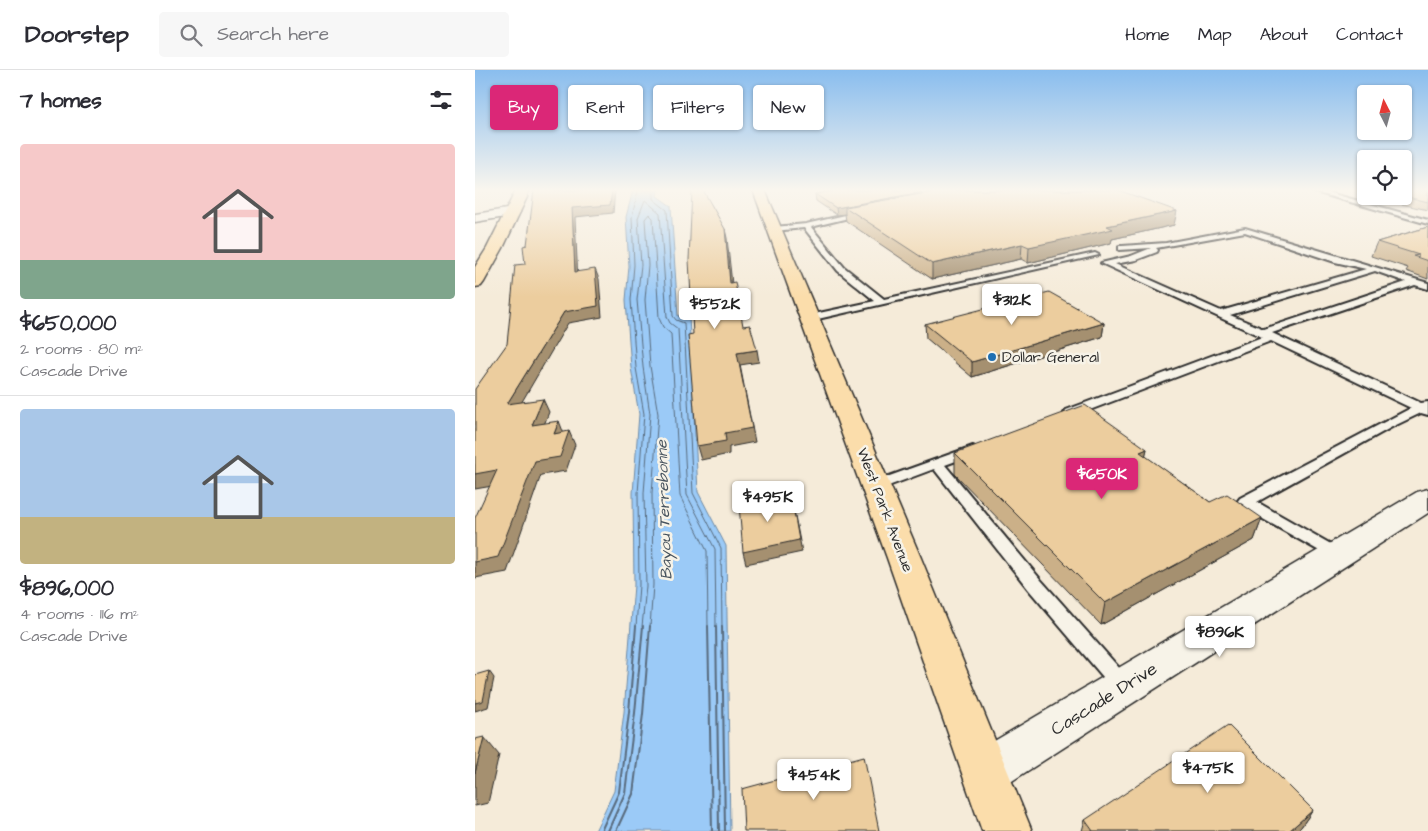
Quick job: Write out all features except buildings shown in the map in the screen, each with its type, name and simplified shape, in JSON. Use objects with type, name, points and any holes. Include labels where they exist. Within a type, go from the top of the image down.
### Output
[{"type":"main road","points":[[475,282],[506,226]]},
{"type":"main road","name":"West Park Avenue","points":[[773,226],[1007,831]]},
{"type":"street","name":"Cascade Drive","points":[[985,772],[1428,499]]},
{"type":"lane","points":[[774,229],[805,226],[841,270],[882,302]]},
{"type":"lane","points":[[1064,262],[1108,264],[1133,258],[1166,246],[1245,230],[1338,260],[1375,268],[1428,286]]},
{"type":"lane","points":[[1123,248],[1166,246]]},
{"type":"lane","points":[[809,318],[1095,255]]},
{"type":"lane","points":[[1108,264],[1426,408]]},
{"type":"lane","points":[[1221,314],[1375,268]]},
{"type":"lane","points":[[1057,418],[1267,335],[1414,282]]},
{"type":"lane","points":[[1337,555],[1245,502],[1387,424],[1426,408]]},
{"type":"lane","points":[[875,486],[988,444]]},
{"type":"lane","points":[[936,463],[1035,585],[1124,687]]},
{"type":"water","name":"Bayou Terrebonne","points":[[627,226],[672,226],[678,316],[689,316],[698,492],[726,546],[730,831],[595,831],[614,791],[624,712],[634,585],[633,493],[639,414],[631,368],[626,300],[629,266]]},
{"type":"place","name":"Dollar General","points":[[992,357]]}]
